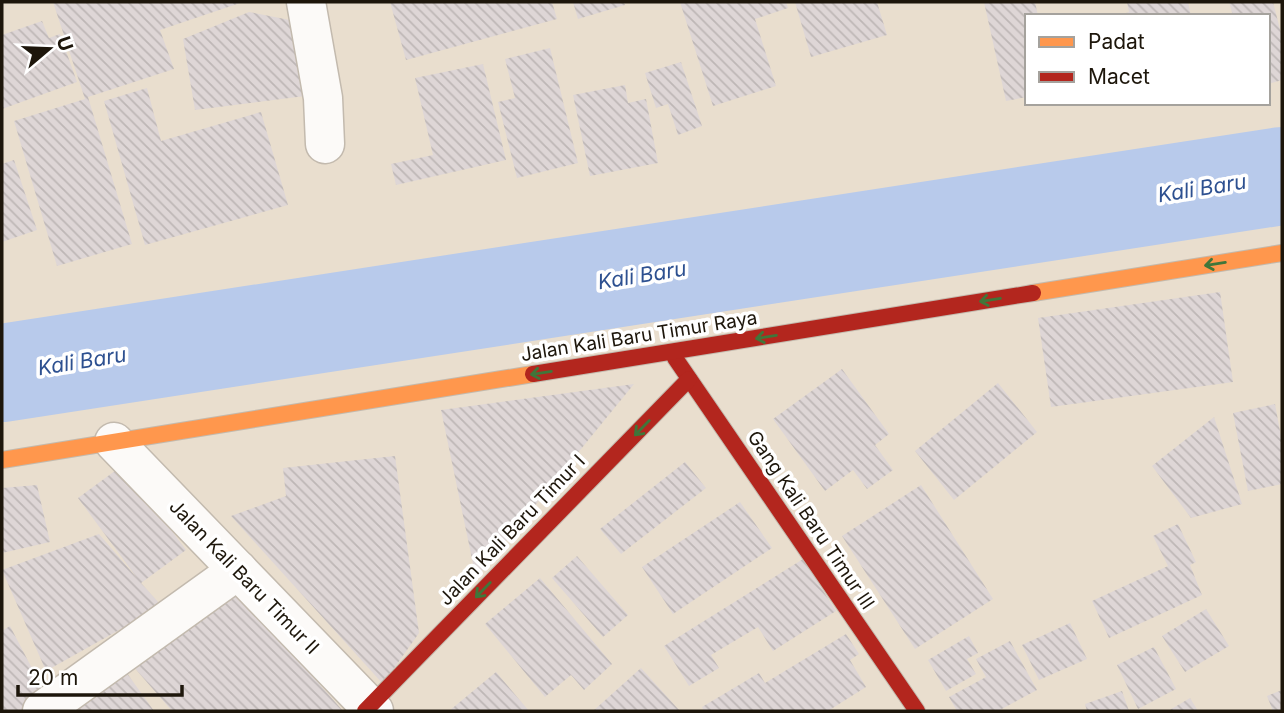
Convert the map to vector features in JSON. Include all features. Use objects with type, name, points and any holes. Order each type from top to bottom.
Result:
[{"type":"street","points":[[306,2],[323,98],[325,144]]},
{"type":"street","name":"Jalan Kali Baru Timur Raya","points":[[2,460],[1282,253]]},
{"type":"street","name":"Gang Kali Baru Timur III","points":[[671,352],[917,711]]},
{"type":"street","name":"Jalan Kali Baru Timur I","points":[[369,710],[690,379]]},
{"type":"street","name":"Jalan Kali Baru Timur II","points":[[114,442],[369,710]]},
{"type":"street","points":[[42,711],[238,570]]},
{"type":"building","points":[[53,2],[243,2],[160,30],[174,69],[88,97],[132,244],[57,266],[14,121],[85,99]]},
{"type":"building","points":[[390,2],[552,2],[557,19],[406,60]]},
{"type":"building","points":[[573,2],[624,2],[625,5],[578,19]]},
{"type":"building","points":[[680,2],[786,2],[788,8],[755,19],[776,86],[713,106]]},
{"type":"building","points":[[795,2],[877,2],[887,35],[811,57]]},
{"type":"building","points":[[984,2],[1035,2],[1038,14],[1025,14],[1025,97],[1006,101]]},
{"type":"building","points":[[1127,2],[1188,2],[1191,14],[1123,14],[1129,12]]},
{"type":"building","points":[[1229,2],[1273,2],[1282,37],[1282,80],[1270,83],[1270,14],[1232,14]]},
{"type":"building","points":[[249,12],[300,22],[305,96],[195,110],[183,39]]},
{"type":"building","points":[[42,21],[49,38],[60,34],[77,82],[2,109],[2,35]]},
{"type":"building","points":[[550,48],[578,163],[517,178],[498,102],[515,98],[505,59]]},
{"type":"building","points":[[681,62],[702,126],[678,135],[668,104],[656,108],[645,73]]},
{"type":"building","points":[[483,64],[506,160],[396,185],[391,164],[433,155],[415,78]]},
{"type":"building","points":[[625,85],[628,103],[646,99],[658,163],[590,176],[573,95]]},
{"type":"building","points":[[147,88],[161,141],[261,112],[288,205],[145,245],[104,101]]},
{"type":"building","points":[[14,160],[37,230],[2,242],[2,164]]},
{"type":"building","points":[[1220,292],[1233,382],[1051,407],[1038,318]]},
{"type":"building","points":[[842,369],[889,434],[875,445],[893,470],[867,489],[853,470],[825,491],[773,419]]},
{"type":"building","points":[[998,383],[1037,432],[954,500],[915,451]]},
{"type":"building","points":[[634,384],[476,578],[441,410]]},
{"type":"building","points":[[1275,404],[1282,442],[1282,484],[1248,491],[1233,413]]},
{"type":"building","points":[[1214,417],[1242,504],[1191,518],[1152,466]]},
{"type":"building","points":[[395,456],[419,633],[383,684],[231,516],[286,496],[283,468]]},
{"type":"building","points":[[685,462],[706,488],[621,554],[600,529]]},
{"type":"building","points":[[123,465],[186,550],[141,583],[169,614],[131,636],[128,625],[46,671],[2,570],[99,534],[137,578],[78,498]]},
{"type":"building","points":[[37,485],[50,542],[2,553],[2,488]]},
{"type":"building","points":[[921,485],[993,599],[915,649],[842,536]]},
{"type":"building","points":[[740,502],[772,548],[673,614],[642,567]]},
{"type":"building","points":[[1178,524],[1196,562],[1190,565],[1202,595],[1109,638],[1092,601],[1168,566],[1153,536]]},
{"type":"building","points":[[577,556],[628,615],[603,637],[552,578]]},
{"type":"building","points":[[803,559],[836,611],[773,651],[758,627],[711,655],[719,668],[689,686],[664,646]]},
{"type":"building","points":[[540,578],[612,664],[584,690],[571,675],[545,697],[485,624]]},
{"type":"building","points":[[228,580],[343,711],[172,711],[132,665]]},
{"type":"building","points":[[1206,609],[1229,646],[1185,672],[1162,636]]},
{"type":"building","points":[[1070,623],[1087,659],[1039,680],[1022,645]]},
{"type":"building","points":[[10,626],[50,703],[34,711],[2,711],[2,631]]},
{"type":"building","points":[[846,634],[859,654],[850,660],[866,687],[828,711],[704,711],[702,707],[759,673],[765,683]]},
{"type":"building","points":[[969,636],[978,653],[967,659],[976,674],[946,691],[928,660]]},
{"type":"building","points":[[1010,641],[1037,690],[998,711],[957,711],[949,697],[986,677],[976,659]]},
{"type":"building","points":[[1154,647],[1176,689],[1138,709],[1117,665]]},
{"type":"building","points":[[641,668],[680,711],[593,711]]},
{"type":"building","points":[[124,669],[154,711],[63,711]]},
{"type":"building","points":[[496,672],[529,711],[449,711]]},
{"type":"building","points":[[1282,690],[1282,711],[1273,711],[1267,696]]},
{"type":"building","points":[[1122,691],[1129,711],[1087,711],[1085,704]]},
{"type":"building","points":[[1190,698],[1198,711],[1168,711]]},
{"type":"waterway","name":"Kali Baru","points":[[2,373],[1282,176]]},
{"type":"traffic: slow","points":[[1033,293],[1282,253]]},
{"type":"traffic: slow","points":[[2,460],[533,374]]},
{"type":"traffic: jam","points":[[533,374],[1033,293]]},
{"type":"traffic: jam","points":[[675,358],[917,711]]},
{"type":"traffic: jam","points":[[365,711],[689,379]]}]
